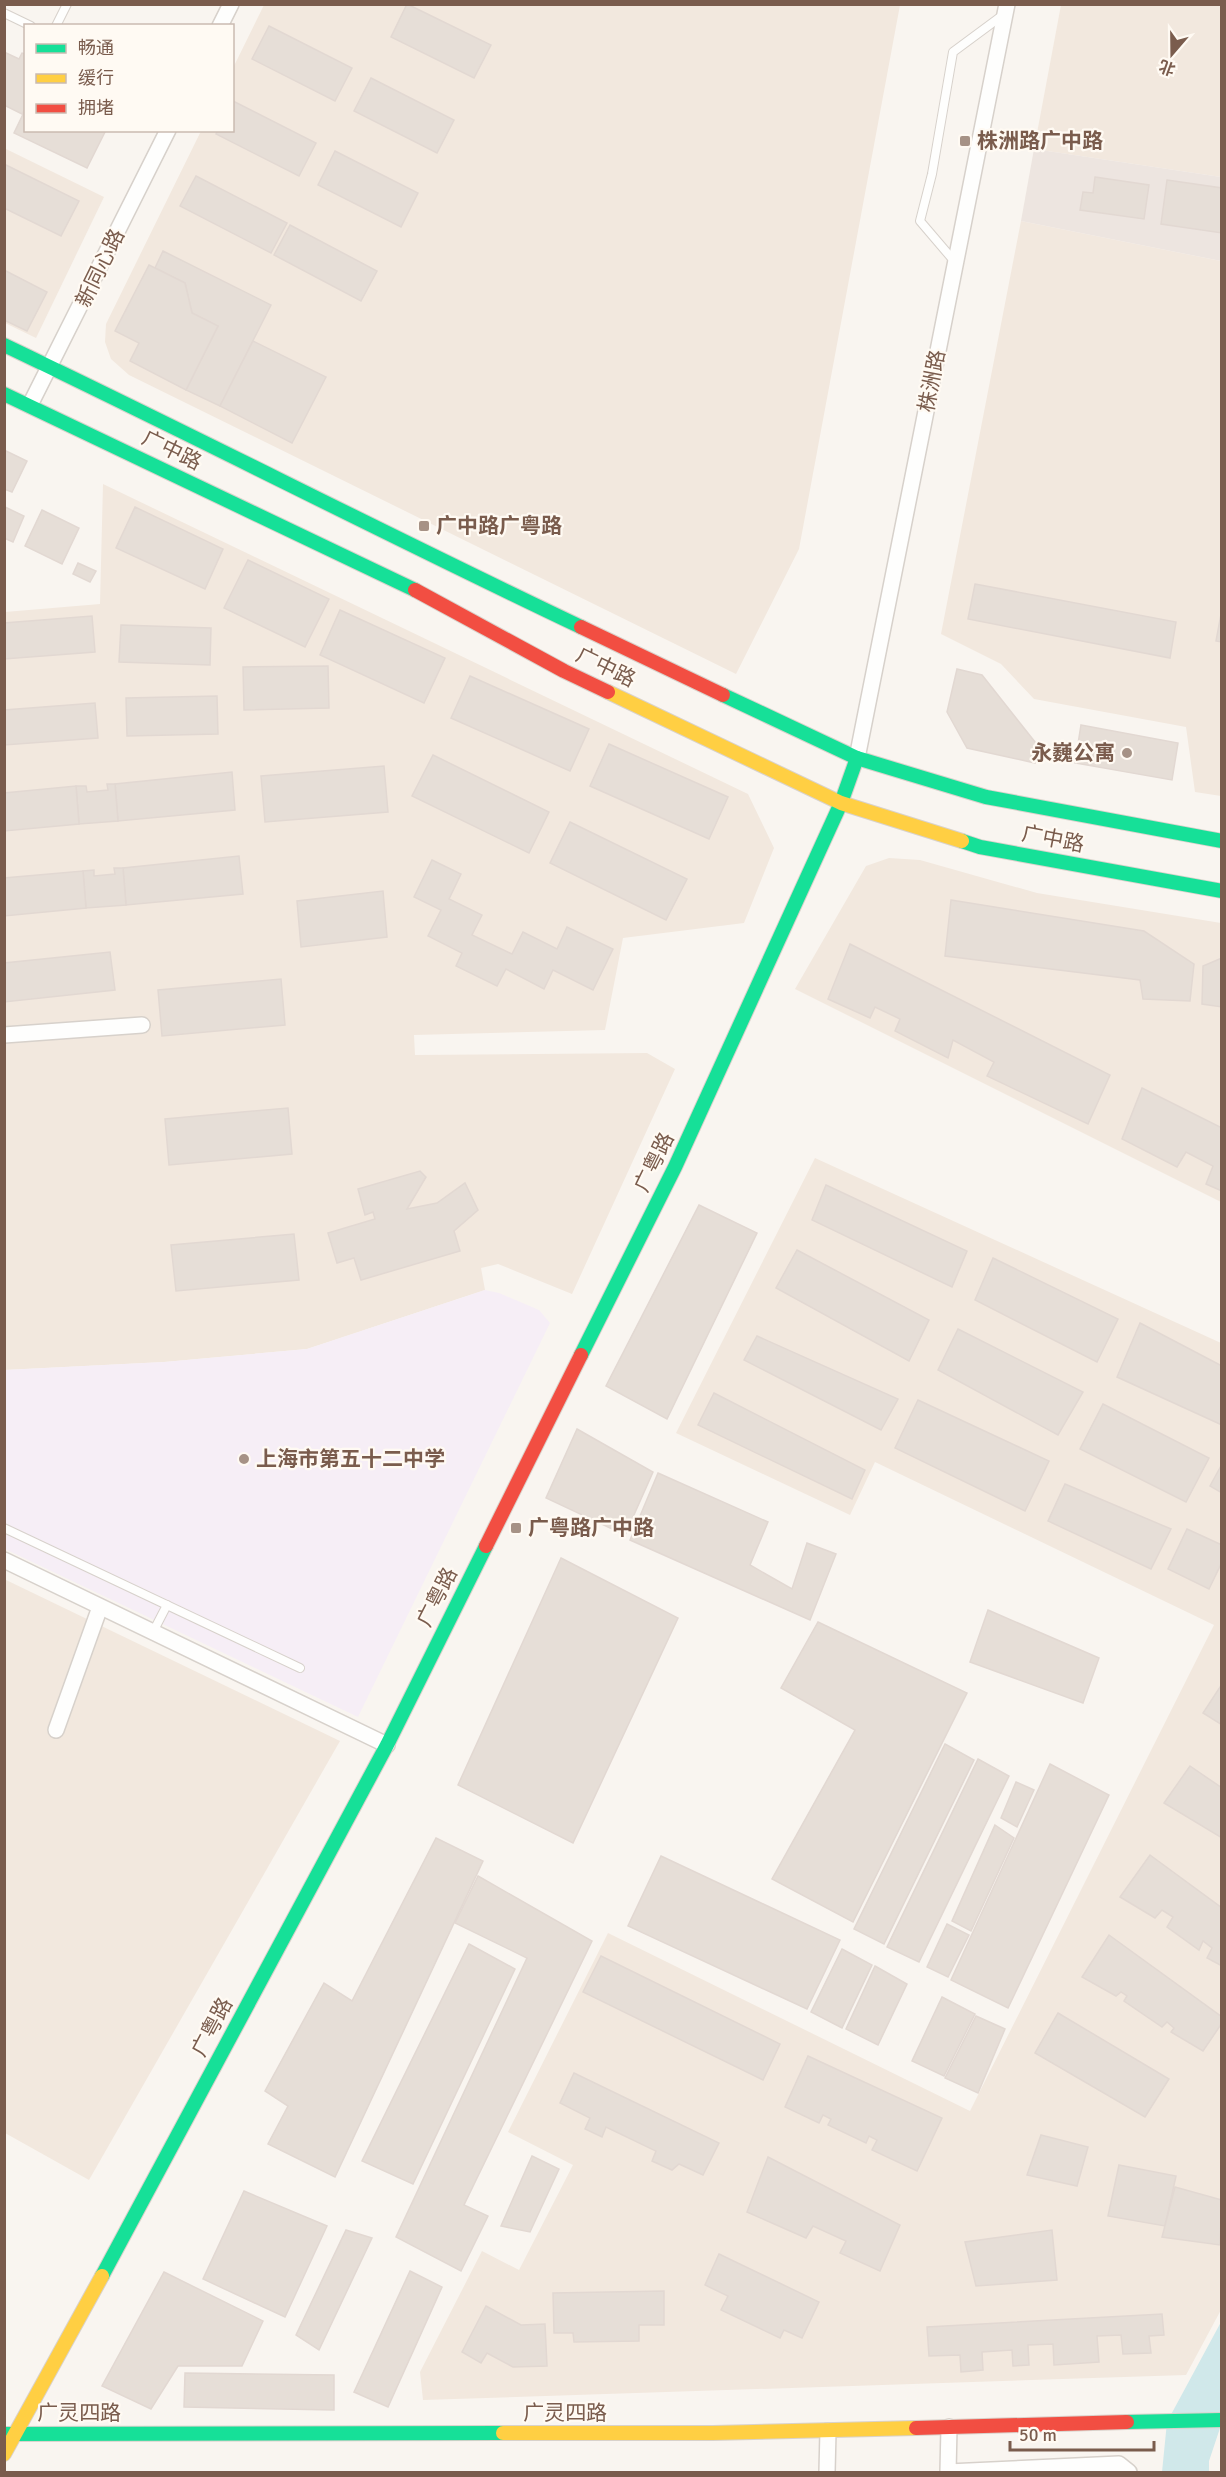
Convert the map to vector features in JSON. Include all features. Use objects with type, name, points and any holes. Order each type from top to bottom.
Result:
[{"type":"main road","name":"广中路","points":[[4,345],[199,438],[410,546],[856,758],[986,797],[1221,841]]},
{"type":"main road","name":"广中路","points":[[4,394],[409,587],[564,671],[841,803],[980,847],[1221,891]]},
{"type":"main road","name":"广粤路","points":[[4,2446],[9,2434],[49,2376],[387,1745],[675,1167],[841,803],[856,758]]},
{"type":"main road","name":"广灵四路","points":[[9,2434],[607,2434],[828,2431],[1221,2420]]},
{"type":"main road","name":"广粤路","points":[[4,2454],[9,2434]]},
{"type":"street","points":[[221,24],[231,4]]},
{"type":"street","name":"株洲路","points":[[856,758],[1006,9]]},
{"type":"street","name":"新同心路","points":[[30,405],[167,132]]},
{"type":"street","points":[[4,1035],[142,1024]]},
{"type":"street","points":[[4,1560],[387,1745]]},
{"type":"street","points":[[56,1730],[100,1607]]},
{"type":"street","points":[[949,2427],[948,2472],[1119,2464],[1129,2472]]},
{"type":"street","points":[[827,2472],[828,2431]]},
{"type":"lane","points":[[57,24],[67,4]]},
{"type":"lane","points":[[956,263],[920,221],[932,174],[953,52],[1006,9]]},
{"type":"lane","points":[[4,13],[27,24]]},
{"type":"lane","points":[[4,1528],[300,1668]]},
{"type":"lane","points":[[153,1632],[167,1605]]},
{"type":"shaded area","points":[[264,5],[900,5],[799,549],[736,674],[129,375],[111,359],[105,342],[106,324],[201,132],[234,132],[234,66]]},
{"type":"shaded area","points":[[1061,5],[1221,5],[1221,177],[1034,149]]},
{"type":"shaded area","points":[[4,148],[104,197],[36,338],[5,323]]},
{"type":"shaded area","points":[[1034,149],[1221,177],[1221,261],[1021,221]]},
{"type":"shaded area","points":[[1021,221],[1221,261],[1221,796],[1195,792],[1186,727],[1034,699],[1001,664],[941,634]]},
{"type":"shaded area","points":[[103,484],[748,794],[774,848],[744,923],[623,938],[605,1030],[414,1035],[415,1055],[647,1053],[675,1069],[572,1294],[498,1264],[481,1268],[485,1290],[307,1349],[164,1362],[5,1370],[5,612],[100,604]]},
{"type":"shaded area","points":[[889,858],[920,860],[1037,893],[1221,923],[1221,1202],[795,989],[866,866]]},
{"type":"shaded area","points":[[815,1158],[1221,1343],[1222,2308],[1186,2375],[423,2400],[420,2372],[482,2251],[519,2270],[573,2165],[508,2132],[608,1933],[970,2111],[1214,1625],[875,1462],[850,1515],[676,1433]]},
{"type":"shaded area","name":"上海市第五十二中学","points":[[485,1290],[499,1293],[539,1310],[550,1323],[358,1717],[5,1549],[4,1370],[164,1362],[307,1349]]},
{"type":"shaded area","points":[[4,1579],[340,1741],[89,2180],[5,2133]]},
{"type":"water","points":[[1221,2322],[1221,2425],[1209,2461],[1209,2472],[1162,2472],[1167,2422]]},
{"type":"building","points":[[407,4],[491,45],[474,78],[391,37]]},
{"type":"building","points":[[269,26],[352,68],[335,101],[252,59]]},
{"type":"building","points":[[4,52],[19,59],[22,53],[24,54],[24,110],[22,114],[4,105]]},
{"type":"building","points":[[371,78],[454,120],[437,153],[354,111]]},
{"type":"building","points":[[234,102],[316,143],[299,176],[216,134],[217,132],[234,132]]},
{"type":"building","points":[[24,112],[24,132],[105,132],[87,168],[14,133]]},
{"type":"building","points":[[335,151],[418,193],[401,227],[318,185]]},
{"type":"building","points":[[4,164],[79,201],[61,236],[4,208]]},
{"type":"building","points":[[196,176],[287,223],[271,253],[180,206]]},
{"type":"building","points":[[1095,177],[1149,185],[1144,219],[1080,210],[1083,192],[1093,193]]},
{"type":"building","points":[[1167,180],[1222,188],[1222,233],[1161,224]]},
{"type":"building","points":[[290,225],[377,271],[361,301],[274,255]]},
{"type":"building","points":[[163,251],[271,305],[220,406],[186,390],[218,326],[192,313],[185,283],[155,268]]},
{"type":"building","points":[[149,265],[185,283],[192,313],[218,326],[186,390],[130,361],[139,343],[115,331]]},
{"type":"building","points":[[4,270],[47,292],[27,331],[4,320]]},
{"type":"building","points":[[253,341],[326,377],[292,443],[220,406]]},
{"type":"building","points":[[4,450],[27,461],[12,492],[4,489]]},
{"type":"building","points":[[5,507],[24,516],[13,542],[4,538]]},
{"type":"building","points":[[135,507],[223,549],[205,589],[116,548]]},
{"type":"building","points":[[42,510],[79,528],[62,564],[25,546]]},
{"type":"building","points":[[248,560],[329,599],[305,647],[224,608]]},
{"type":"building","points":[[78,563],[96,571],[90,582],[73,574]]},
{"type":"building","points":[[975,584],[1176,622],[1170,658],[968,619]]},
{"type":"building","points":[[1222,609],[1222,642],[1216,641]]},
{"type":"building","points":[[340,610],[445,658],[424,703],[320,655]]},
{"type":"building","points":[[92,616],[95,652],[4,659],[4,623]]},
{"type":"building","points":[[121,625],[211,628],[210,665],[119,662]]},
{"type":"building","points":[[328,666],[329,708],[244,710],[243,667]]},
{"type":"building","points":[[957,669],[982,675],[1039,747],[1035,763],[967,748],[947,712]]},
{"type":"building","points":[[470,676],[589,729],[570,771],[451,718]]},
{"type":"building","points":[[217,696],[218,734],[127,736],[126,698]]},
{"type":"building","points":[[95,703],[98,738],[4,745],[4,710]]},
{"type":"building","name":"永巍公寓","points":[[1081,725],[1178,743],[1172,780],[1075,763]]},
{"type":"building","points":[[609,744],[728,797],[709,839],[590,786]]},
{"type":"building","points":[[433,755],[549,812],[529,853],[412,796]]},
{"type":"building","points":[[384,766],[388,812],[265,822],[261,776]]},
{"type":"building","points":[[232,772],[235,810],[118,821],[115,784]]},
{"type":"building","points":[[107,784],[115,784],[118,821],[79,824],[76,786],[86,786],[87,792],[108,790]]},
{"type":"building","points":[[76,786],[79,824],[4,831],[4,793]]},
{"type":"building","points":[[570,822],[687,879],[666,920],[550,863]]},
{"type":"building","points":[[239,856],[243,894],[126,905],[123,868]]},
{"type":"building","points":[[432,860],[461,874],[449,899],[482,915],[472,935],[512,954],[523,932],[557,949],[567,927],[613,949],[593,990],[553,970],[544,989],[506,969],[497,986],[456,966],[462,953],[428,936],[441,910],[414,897]]},
{"type":"building","points":[[114,868],[123,868],[126,905],[86,908],[83,871],[94,870],[94,876],[115,874]]},
{"type":"building","points":[[83,871],[86,908],[4,916],[4,878]]},
{"type":"building","points":[[383,891],[387,937],[301,947],[297,901]]},
{"type":"building","points":[[951,900],[1144,931],[1194,964],[1190,1001],[1143,999],[1140,980],[945,956]]},
{"type":"building","points":[[850,944],[1110,1075],[1088,1124],[987,1076],[994,1062],[953,1040],[948,1058],[895,1031],[900,1019],[875,1007],[870,1018],[828,999]]},
{"type":"building","points":[[110,952],[115,990],[4,1002],[4,963]]},
{"type":"building","points":[[1222,958],[1222,1007],[1202,1004],[1203,966]]},
{"type":"building","points":[[281,979],[285,1025],[162,1036],[158,990]]},
{"type":"building","points":[[1142,1088],[1222,1128],[1222,1191],[1206,1184],[1213,1166],[1186,1152],[1177,1167],[1122,1139]]},
{"type":"building","points":[[288,1108],[292,1154],[169,1165],[165,1119]]},
{"type":"building","points":[[420,1171],[426,1177],[407,1209],[437,1203],[465,1183],[478,1210],[454,1231],[460,1251],[361,1280],[354,1258],[337,1263],[328,1233],[375,1219],[373,1212],[365,1215],[358,1189]]},
{"type":"building","points":[[826,1185],[967,1251],[952,1287],[812,1220]]},
{"type":"building","points":[[699,1205],[757,1233],[667,1419],[606,1386]]},
{"type":"building","points":[[294,1234],[299,1280],[176,1291],[171,1245]]},
{"type":"building","points":[[797,1250],[929,1320],[909,1361],[776,1288]]},
{"type":"building","points":[[993,1258],[1118,1319],[1097,1362],[975,1300]]},
{"type":"building","points":[[1140,1323],[1222,1366],[1222,1425],[1117,1377]]},
{"type":"building","points":[[958,1329],[1083,1392],[1058,1435],[938,1370]]},
{"type":"building","points":[[757,1336],[898,1399],[881,1430],[744,1360]]},
{"type":"building","points":[[714,1393],[865,1470],[852,1499],[698,1425]]},
{"type":"building","points":[[918,1400],[1049,1461],[1025,1511],[895,1448]]},
{"type":"building","points":[[1103,1404],[1209,1458],[1186,1502],[1080,1449]]},
{"type":"building","points":[[577,1429],[653,1472],[625,1535],[546,1498]]},
{"type":"building","points":[[1222,1464],[1222,1493],[1210,1486]]},
{"type":"building","points":[[658,1473],[768,1522],[750,1565],[792,1589],[807,1543],[836,1554],[810,1620],[630,1540]]},
{"type":"building","points":[[1065,1484],[1171,1529],[1151,1569],[1048,1521]]},
{"type":"building","points":[[1187,1529],[1222,1545],[1222,1562],[1209,1589],[1168,1569]]},
{"type":"building","points":[[561,1558],[678,1618],[573,1843],[458,1785]]},
{"type":"building","points":[[988,1610],[1099,1658],[1083,1703],[970,1662]]},
{"type":"building","points":[[818,1622],[967,1693],[853,1922],[772,1879],[855,1730],[781,1688]]},
{"type":"building","points":[[1222,1684],[1222,1725],[1203,1713]]},
{"type":"building","points":[[945,1744],[974,1760],[884,1944],[854,1929]]},
{"type":"building","points":[[978,1759],[1009,1776],[919,1962],[887,1947]]},
{"type":"building","points":[[1050,1764],[1109,1795],[1008,2008],[951,1980]]},
{"type":"building","points":[[1190,1766],[1222,1788],[1222,1838],[1164,1803]]},
{"type":"building","points":[[1016,1782],[1034,1790],[1017,1827],[1001,1818]]},
{"type":"building","points":[[995,1825],[1014,1838],[971,1931],[952,1921]]},
{"type":"building","points":[[436,1838],[483,1861],[335,2177],[268,2144],[288,2106],[265,2091],[324,1983],[352,2001]]},
{"type":"building","points":[[1150,1855],[1222,1908],[1222,1966],[1207,1958],[1212,1948],[1203,1941],[1199,1950],[1167,1927],[1173,1917],[1162,1910],[1155,1918],[1120,1897]]},
{"type":"building","points":[[661,1856],[840,1940],[807,2009],[628,1926]]},
{"type":"building","points":[[478,1876],[592,1941],[464,2205],[488,2216],[461,2271],[396,2237],[527,1958],[455,1923]]},
{"type":"building","points":[[947,1924],[969,1935],[948,1977],[927,1967]]},
{"type":"building","points":[[1109,1935],[1222,2017],[1222,2023],[1203,2051],[1171,2032],[1174,2028],[1167,2022],[1162,2027],[1124,2001],[1127,1996],[1121,1992],[1116,1996],[1082,1977]]},
{"type":"building","points":[[469,1944],[515,1969],[413,2184],[362,2161]]},
{"type":"building","points":[[842,1949],[872,1965],[842,2028],[811,2012]]},
{"type":"building","points":[[601,1956],[780,2044],[763,2080],[583,1992]]},
{"type":"building","points":[[875,1966],[907,1984],[878,2045],[846,2029]]},
{"type":"building","points":[[942,1997],[975,2014],[944,2076],[912,2061]]},
{"type":"building","points":[[1058,2013],[1169,2079],[1145,2117],[1035,2053]]},
{"type":"building","points":[[976,2016],[1005,2029],[978,2093],[945,2078]]},
{"type":"building","points":[[808,2056],[942,2118],[917,2171],[872,2150],[877,2140],[869,2136],[866,2143],[828,2125],[831,2119],[823,2115],[819,2123],[785,2107]]},
{"type":"building","points":[[574,2073],[719,2143],[703,2175],[679,2164],[672,2170],[652,2161],[656,2151],[606,2127],[602,2137],[585,2129],[590,2118],[560,2103]]},
{"type":"building","points":[[1041,2135],[1088,2147],[1077,2186],[1027,2175]]},
{"type":"building","points":[[532,2156],[559,2169],[530,2232],[501,2226]]},
{"type":"building","points":[[768,2157],[900,2225],[880,2271],[840,2253],[846,2241],[813,2226],[806,2238],[747,2212]]},
{"type":"building","points":[[1119,2165],[1176,2176],[1165,2226],[1108,2216]]},
{"type":"building","points":[[1175,2187],[1222,2200],[1220,2245],[1162,2237]]},
{"type":"building","points":[[244,2191],[327,2226],[285,2317],[203,2279]]},
{"type":"building","points":[[346,2230],[372,2238],[319,2350],[296,2335]]},
{"type":"building","points":[[1052,2230],[1057,2280],[976,2286],[965,2242]]},
{"type":"building","points":[[719,2254],[819,2302],[802,2338],[784,2330],[780,2338],[721,2310],[728,2296],[705,2285]]},
{"type":"building","points":[[410,2271],[442,2287],[388,2407],[354,2392]]},
{"type":"building","points":[[164,2272],[263,2321],[242,2366],[178,2366],[151,2409],[102,2386]]},
{"type":"building","points":[[664,2291],[664,2325],[639,2325],[639,2341],[574,2342],[573,2333],[554,2333],[553,2293]]},
{"type":"building","points":[[486,2306],[521,2325],[545,2324],[547,2366],[513,2367],[487,2353],[481,2363],[462,2352]]},
{"type":"building","points":[[1162,2314],[1164,2335],[1149,2336],[1151,2353],[1123,2354],[1121,2335],[1097,2336],[1099,2362],[1054,2365],[1053,2344],[1028,2345],[1029,2365],[1013,2366],[1012,2350],[982,2352],[983,2370],[961,2372],[960,2355],[929,2356],[927,2327]]},
{"type":"building","points":[[185,2373],[334,2375],[334,2410],[184,2407]]},
{"type":"traffic: fast","points":[[4,345],[581,627]]},
{"type":"traffic: fast","points":[[4,394],[415,590]]},
{"type":"traffic: fast","points":[[723,695],[857,758],[986,797],[1222,841]]},
{"type":"traffic: fast","points":[[581,1355],[675,1167],[841,803],[857,758]]},
{"type":"traffic: fast","points":[[962,841],[980,847],[1222,891]]},
{"type":"traffic: fast","points":[[102,2276],[387,1745],[486,1546]]},
{"type":"traffic: fast","points":[[1127,2422],[1222,2420]]},
{"type":"traffic: fast","points":[[4,2434],[503,2433]]},
{"type":"traffic: slow","points":[[608,692],[841,803],[962,841]]},
{"type":"traffic: slow","points":[[4,2454],[102,2276]]},
{"type":"traffic: slow","points":[[503,2433],[713,2433],[916,2428]]},
{"type":"traffic: jam","points":[[415,590],[564,671],[608,692]]},
{"type":"traffic: jam","points":[[581,627],[723,695]]},
{"type":"traffic: jam","points":[[486,1546],[581,1355]]},
{"type":"traffic: jam","points":[[916,2428],[1127,2422]]},
{"type":"place","name":"株洲路广中路","points":[[965,141]]},
{"type":"place","name":"广中路广粤路","points":[[424,526]]},
{"type":"place","name":"永巍公寓","points":[[1127,753]]},
{"type":"place","name":"上海市第五十二中学","points":[[244,1459]]},
{"type":"place","name":"广粤路广中路","points":[[516,1528]]}]
